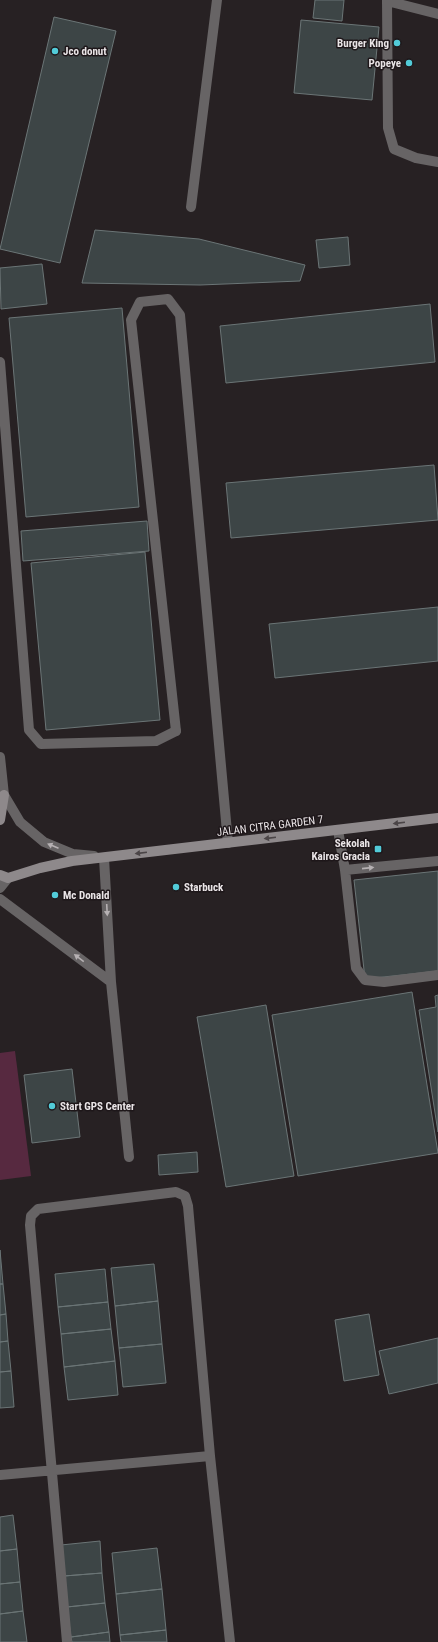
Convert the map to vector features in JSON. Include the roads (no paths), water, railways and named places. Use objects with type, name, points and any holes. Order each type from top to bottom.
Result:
[{"type":"main road","points":[[0,820],[4,795]]},
{"type":"main road","name":"JALAN CITRA GARDEN 7","points":[[4,876],[72,861],[438,818]]},
{"type":"street","points":[[191,207],[217,0]]},
{"type":"street","points":[[438,14],[387,0],[388,128],[394,149],[416,158],[438,162]]},
{"type":"street","points":[[0,362],[29,730],[41,744],[156,741],[176,731],[131,320],[140,302],[168,299],[180,315],[228,843]]},
{"type":"street","points":[[0,757],[4,795]]},
{"type":"street","name":"JALAN CITRA GARDEN 7","points":[[4,795],[20,822],[44,842],[73,854],[104,858]]},
{"type":"street","points":[[338,830],[345,870],[356,968],[365,980],[384,982],[438,976]]},
{"type":"street","points":[[104,858],[111,982],[128,1157]]},
{"type":"street","points":[[345,870],[438,861]]},
{"type":"street","points":[[0,888],[4,876]]},
{"type":"street","points":[[0,899],[111,982]]},
{"type":"street","points":[[67,1642],[30,1225],[31,1216],[38,1209],[176,1192],[185,1196],[188,1206],[210,1456],[230,1642]]},
{"type":"street","points":[[0,1475],[51,1469],[210,1456]]},
{"type":"place","name":"Burger King","points":[[397,43]]},
{"type":"place","name":"Jco donut","points":[[55,51]]},
{"type":"place","name":"Popeye","points":[[409,63]]},
{"type":"place","name":"Sekolah Kairos Gracia","points":[[378,849]]},
{"type":"place","name":"Starbuck","points":[[176,887]]},
{"type":"place","name":"Mc Donald","points":[[55,895]]},
{"type":"place","name":"Start GPS Center","points":[[52,1106]]}]
